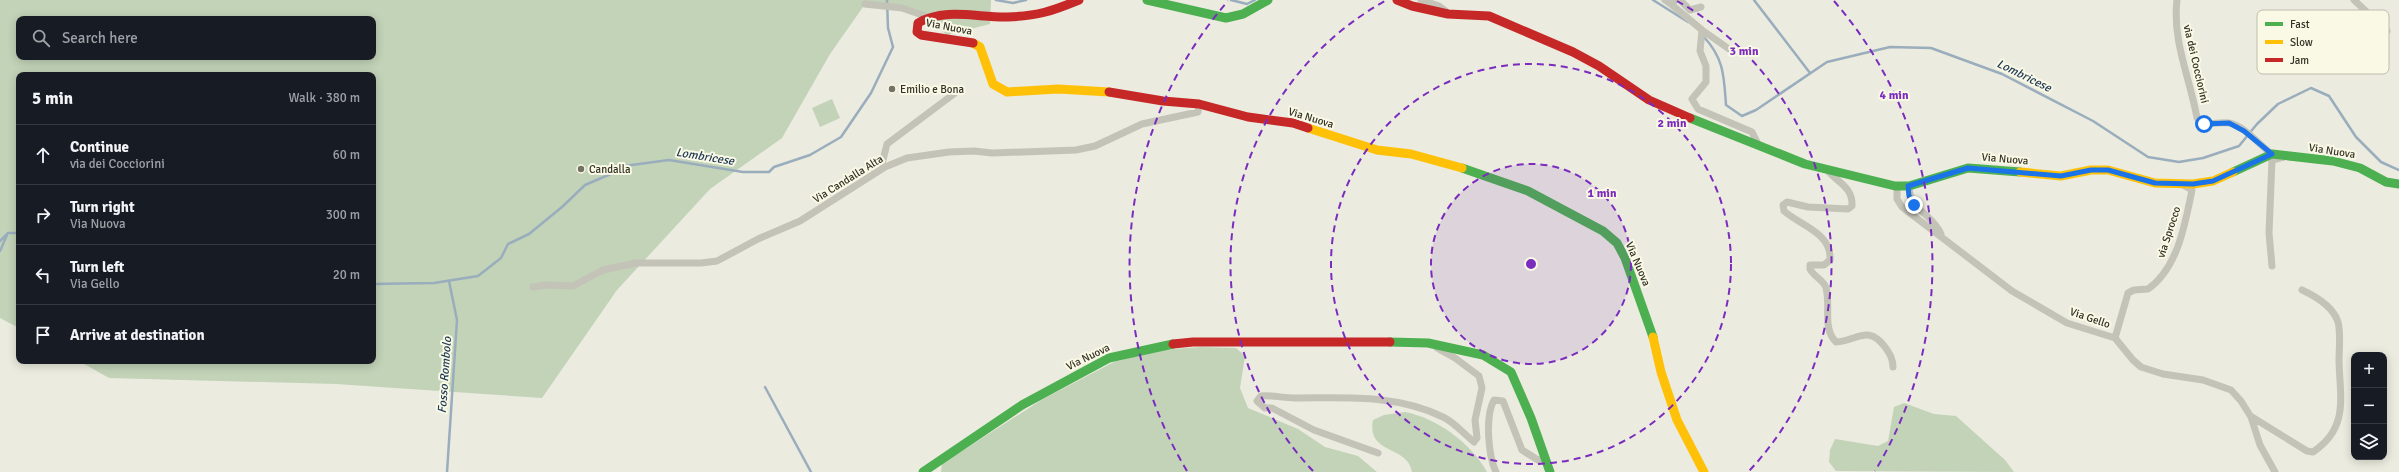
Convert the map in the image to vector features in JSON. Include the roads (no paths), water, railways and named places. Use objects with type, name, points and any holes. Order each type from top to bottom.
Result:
[{"type":"street","name":"Via Nuova","points":[[1079,0],[1044,14],[1007,17],[959,14],[928,17],[918,23],[917,32],[921,35],[971,42],[980,47],[993,84],[1007,92],[1058,89],[1100,90],[1163,102],[1199,104],[1248,117],[1293,123],[1377,150],[1411,154],[1454,165],[1528,191],[1603,231],[1618,243],[1625,258],[1652,331],[1661,372],[1677,420],[1704,472]]},
{"type":"street","points":[[1147,0],[1230,18],[1245,13],[1268,0]]},
{"type":"street","name":"Via Nuova","points":[[1397,0],[1412,6],[1448,14],[1489,16],[1599,66],[1649,100],[1712,128],[1758,144],[1805,164],[1897,186],[1908,186],[1968,168],[2061,176],[2091,170],[2108,170],[2155,183],[2183,184],[2213,181],[2272,154],[2286,157],[2333,161],[2360,168],[2386,182],[2399,184]]},
{"type":"street","points":[[1421,0],[1439,6],[1448,14]]},
{"type":"street","points":[[1665,0],[1674,2],[1702,30],[1730,49]]},
{"type":"street","points":[[1680,0],[1690,10],[1701,7]]},
{"type":"street","name":"via dei Cocciorini","points":[[2177,0],[2175,19],[2177,38],[2197,118],[2207,125],[2229,123],[2244,131],[2272,154]]},
{"type":"street","points":[[2354,0],[2365,10]]},
{"type":"street","points":[[865,4],[902,8],[928,17]]},
{"type":"street","points":[[1702,30],[1700,51],[1706,66],[1706,82],[1692,99],[1698,109],[1752,132],[1758,144]]},
{"type":"street","points":[[885,167],[882,164],[886,144],[955,93]]},
{"type":"street","name":"Via Candalla Alta","points":[[533,287],[546,285],[573,286],[603,270],[636,263],[701,263],[717,261],[758,239],[800,221],[885,167],[907,158],[949,152],[974,151],[992,153],[1076,150],[1094,146],[1142,124],[1198,112],[1199,104]]},
{"type":"street","points":[[2272,266],[2269,232],[2272,160],[2286,157]]},
{"type":"street","points":[[1827,170],[1848,188],[1852,197],[1852,206],[1848,209],[1808,207],[1787,202],[1783,205],[1784,211],[1817,233],[1829,245],[1830,260],[1824,265],[1810,265],[1810,269],[1826,287],[1828,329],[1832,338],[1836,342],[1841,342],[1864,335],[1871,335],[1880,340],[1889,352],[1893,367]]},
{"type":"street","name":"via Sprocco","points":[[2115,338],[2128,293],[2134,290],[2148,289],[2171,264],[2187,214],[2192,190],[2183,184]]},
{"type":"street","name":"Via Gello","points":[[1897,186],[1897,199],[1902,207],[1942,236],[2012,291],[2057,318],[2091,332],[2115,338],[2133,360],[2141,367],[2163,374],[2203,380],[2231,390],[2241,401],[2251,417],[2260,445],[2276,472]]},
{"type":"street","name":"Via Gello","points":[[1908,186],[1909,196],[1920,211],[1934,221],[1942,236]]},
{"type":"street","name":"Via Gello","points":[[2251,417],[2307,451],[2313,452],[2328,438],[2336,425],[2342,408],[2338,322],[2321,300],[2302,290]]},
{"type":"street","name":"Via Nuova","points":[[923,472],[1022,405],[1109,358],[1165,345],[1193,342],[1347,340],[1428,343],[1483,355],[1511,372],[1531,418],[1550,472]]},
{"type":"street","points":[[1378,453],[1314,430],[1272,408],[1265,408],[1257,401],[1261,396],[1272,395],[1292,398],[1352,397],[1398,402],[1444,418],[1474,442],[1477,438],[1476,420],[1482,388],[1479,376],[1455,358],[1428,343]]},
{"type":"street","points":[[1496,472],[1489,448],[1491,406],[1494,400],[1503,401],[1522,450],[1538,460],[1545,459]]},
{"type":"waterway","name":"Lombricese","points":[[376,284],[434,283],[478,276],[501,258],[508,244],[529,234],[562,207],[585,185],[613,173],[624,166],[669,160],[743,172],[769,172],[774,167],[810,155],[841,137],[871,93],[893,47],[888,28],[887,0]]},
{"type":"waterway","name":"Lombricese","points":[[996,0],[1013,3],[1026,0]]},
{"type":"waterway","name":"Lombricese","points":[[1231,0],[1247,4],[1255,0]]},
{"type":"waterway","name":"Lombricese","points":[[1653,0],[1688,22]]},
{"type":"waterway","points":[[1754,0],[1810,73]]},
{"type":"waterway","name":"Lombricese","points":[[1703,36],[1715,52],[1722,68],[1726,105],[1742,116],[1756,110],[1827,62],[1890,47],[1931,48],[2002,74],[2093,121],[2148,157],[2179,162],[2203,158],[2239,146],[2257,124],[2278,104],[2311,88],[2329,96],[2356,137],[2381,162],[2399,170]]},
{"type":"waterway","name":"Lombricese","points":[[0,241],[8,233],[16,233]]},
{"type":"waterway","name":"Lombricese","points":[[0,251],[7,235]]},
{"type":"waterway","name":"Fosso Rombolo","points":[[447,472],[457,320],[449,281]]},
{"type":"waterway","points":[[765,387],[811,472]]},
{"type":"place","name":"Emilio e Bona","points":[[892,89]]},
{"type":"place","name":"Candalla","points":[[581,169]]}]
